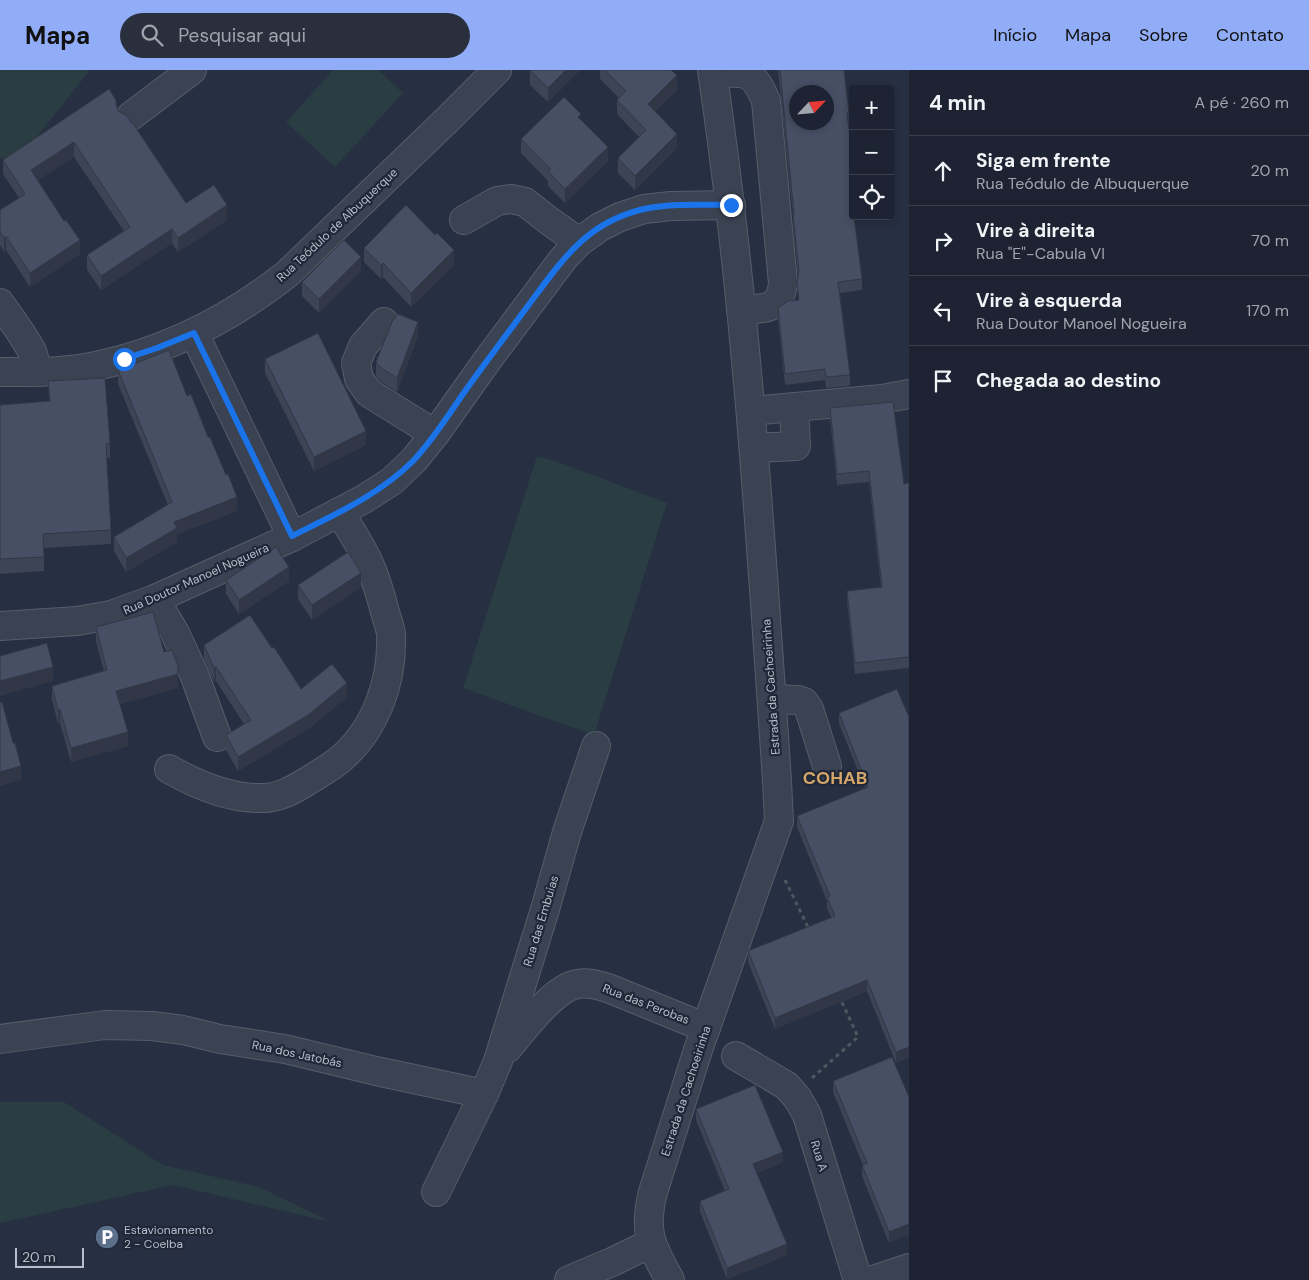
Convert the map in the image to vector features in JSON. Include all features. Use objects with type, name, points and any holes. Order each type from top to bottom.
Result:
[{"type":"street","points":[[131,116],[192,70]]},
{"type":"street","name":"Rua Teódulo de Albuquerque","points":[[0,372],[67,370],[124,359],[194,333],[244,305],[287,274],[497,70]]},
{"type":"street","points":[[712,72],[748,73],[756,79],[766,101],[783,283],[782,292],[779,300],[771,306],[741,310]]},
{"type":"street","name":"Estrada da Cachoeirinha","points":[[670,1280],[658,1260],[648,1226],[652,1192],[698,1050],[779,821],[761,534],[751,411],[731,205],[712,72]]},
{"type":"street","points":[[464,220],[497,201],[511,199],[525,202],[579,242]]},
{"type":"street","name":"Rua Doutor Manoel Nogueira","points":[[0,626],[85,620],[111,616],[155,599],[292,536],[364,499],[392,480],[414,460],[435,434],[489,358],[579,242],[606,224],[644,209],[671,206],[731,205]]},
{"type":"street","points":[[0,303],[21,332],[32,352],[38,372]]},
{"type":"street","points":[[384,322],[363,346],[356,363],[359,379],[369,393],[435,434]]},
{"type":"street","points":[[194,333],[292,536]]},
{"type":"street","points":[[751,411],[882,399],[909,394]]},
{"type":"street","points":[[754,448],[796,446],[794,407]]},
{"type":"street","points":[[169,769],[185,778],[229,794],[262,798],[283,795],[338,762],[357,743],[372,721],[382,699],[386,681],[391,632],[371,568],[358,542],[339,512]]},
{"type":"street","points":[[155,599],[175,633],[194,674],[217,737]]},
{"type":"street","points":[[772,699],[804,702],[809,709],[827,766]]},
{"type":"street","name":"Rua das Embuias","points":[[484,1094],[498,1061],[567,832],[596,746]]},
{"type":"street","name":"Rua das Perobas","points":[[498,1061],[529,1022],[549,1002],[564,990],[576,984],[592,984],[608,988],[706,1028]]},
{"type":"street","name":"Rua dos Jatobás","points":[[0,1038],[105,1025],[152,1026],[183,1030],[220,1039],[285,1048],[376,1071],[484,1094]]},
{"type":"street","name":"Rua A","points":[[736,1056],[788,1086],[798,1099],[807,1116],[856,1274],[866,1280],[909,1268]]},
{"type":"street","points":[[436,1192],[484,1094]]},
{"type":"street","points":[[569,1280],[652,1243]]},
{"type":"path","points":[[770,848],[809,929]]},
{"type":"path","points":[[794,1094],[858,1037],[837,992]]},
{"type":"shaded area","points":[[0,70],[90,70],[17,162],[0,158]]},
{"type":"shaded area","points":[[333,70],[378,70],[403,93],[335,167],[286,122]]},
{"type":"shaded area","points":[[537,456],[667,503],[594,735],[463,688]]},
{"type":"shaded area","points":[[0,1102],[64,1102],[163,1165],[259,1187],[331,1222],[173,1185],[0,1223]]},
{"type":"building","points":[[530,70],[566,70],[548,88]]},
{"type":"building","points":[[605,70],[671,70],[677,75],[648,104],[677,134],[635,176],[618,158],[646,130],[617,100],[626,91]]},
{"type":"building","points":[[780,70],[844,70],[849,113],[847,113],[849,129],[849,220],[855,220],[862,279],[838,282],[850,375],[826,377],[825,369],[785,374],[778,308],[788,301],[799,300],[797,282],[799,271]]},
{"type":"building","points":[[109,89],[116,100],[118,111],[127,116],[132,122],[186,203],[214,185],[227,205],[178,238],[172,229],[101,276],[87,255],[130,227],[74,142],[31,170],[64,221],[66,220],[80,240],[30,273],[6,236],[4,238],[0,231],[0,210],[25,194],[3,160]]},
{"type":"building","points":[[564,97],[581,114],[578,117],[608,147],[565,189],[548,171],[551,169],[521,139]]},
{"type":"building","points":[[406,205],[435,235],[437,233],[454,250],[411,293],[383,263],[381,265],[364,248]]},
{"type":"building","points":[[344,240],[361,257],[319,299],[302,282]]},
{"type":"building","points":[[398,314],[418,322],[397,378],[380,367],[376,362],[392,322]]},
{"type":"building","points":[[318,333],[366,431],[314,457],[265,359]]},
{"type":"building","points":[[169,350],[187,396],[191,394],[208,437],[210,437],[226,475],[228,474],[237,497],[174,522],[177,528],[126,558],[114,537],[172,502],[118,370]]},
{"type":"building","points":[[105,378],[110,443],[106,444],[111,530],[43,534],[44,557],[0,559],[0,405],[50,401],[48,381]]},
{"type":"building","points":[[893,402],[904,484],[909,483],[909,657],[855,663],[847,591],[882,587],[869,471],[837,474],[830,408]]},
{"type":"building","points":[[276,547],[289,567],[239,600],[226,580]]},
{"type":"building","points":[[348,552],[361,573],[312,605],[298,585]]},
{"type":"building","points":[[153,612],[164,652],[172,650],[178,666],[178,674],[116,691],[128,732],[71,748],[52,686],[107,670],[96,627]]},
{"type":"building","points":[[250,615],[272,648],[274,647],[301,689],[332,664],[347,683],[308,715],[238,757],[226,735],[251,720],[216,667],[214,668],[204,645]]},
{"type":"building","points":[[47,643],[53,667],[0,681],[0,656]]},
{"type":"building","points":[[897,689],[909,717],[909,1047],[896,1052],[867,980],[775,1018],[748,951],[835,916],[827,897],[830,896],[797,816],[868,787],[839,713]]},
{"type":"building","points":[[0,702],[2,702],[21,766],[0,772]]},
{"type":"building","points":[[892,1057],[909,1097],[909,1224],[889,1232],[862,1165],[867,1163],[833,1081]]},
{"type":"building","points":[[755,1085],[783,1152],[753,1164],[787,1244],[727,1268],[700,1201],[729,1189],[696,1109]]},
{"type":"place","name":"Estavionamento 2 - Coelba","points":[[107,1237]]},
{"type":"district","name":"COHAB","points":[[835,778]]},
{"type":"route","points":[[124,359],[194,333],[292,536],[364,499],[392,480],[414,460],[435,434],[489,358],[579,242],[600,227],[620,217],[644,209],[671,206],[731,205]]}]
